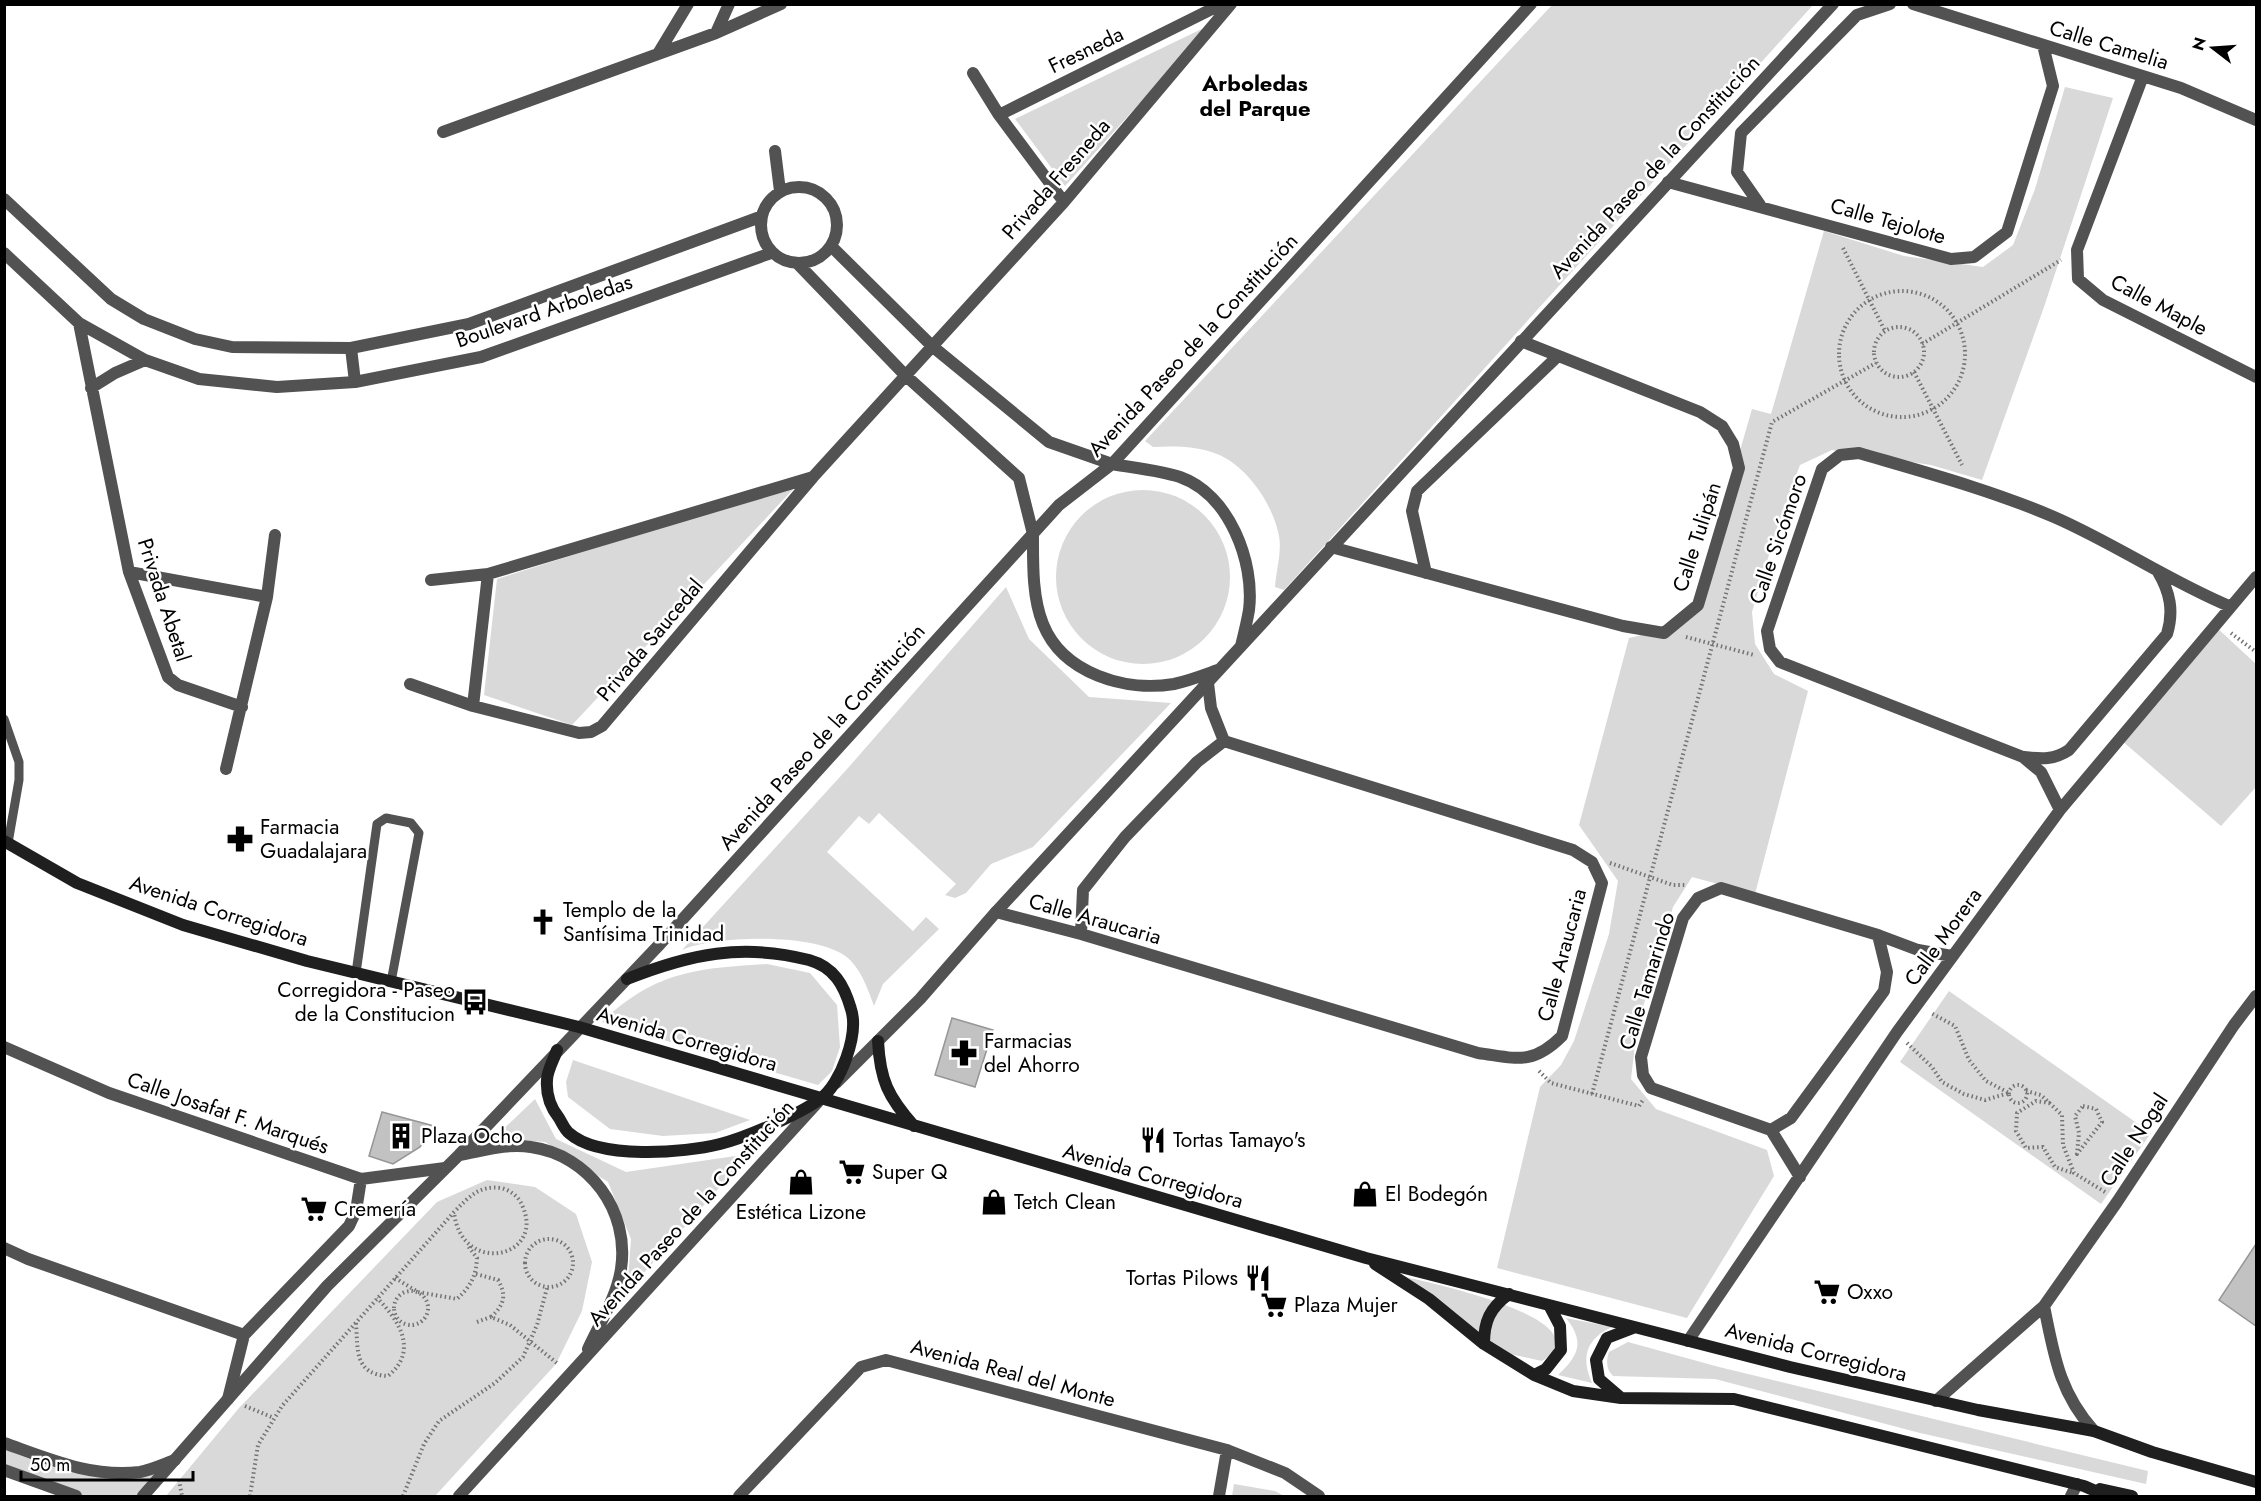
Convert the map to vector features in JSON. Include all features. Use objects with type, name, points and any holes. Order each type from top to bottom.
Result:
[{"type":"main road","name":"Avenida Corregidora","points":[[6,842],[77,883],[183,924],[356,973],[579,1027],[1366,1258],[1688,1341],[1936,1401],[2094,1431],[2152,1452],[2256,1482]]},
{"type":"main road","points":[[557,1050],[547,1080],[551,1108],[569,1133],[585,1142],[602,1147],[661,1151],[721,1144],[756,1131],[821,1099],[838,1076],[850,1048],[852,1013],[844,988],[827,968],[791,956],[741,951],[690,956],[627,979]]},
{"type":"main road","points":[[878,1041],[884,1086],[898,1108],[915,1126]]},
{"type":"main road","name":"Avenida Corregidora","points":[[1366,1258],[1430,1299],[1484,1344],[1534,1375],[1573,1391],[1621,1398],[1734,1399],[2081,1485],[2107,1497]]},
{"type":"main road","points":[[1484,1344],[1484,1325],[1494,1305],[1509,1294]]},
{"type":"main road","points":[[1534,1375],[1546,1369],[1561,1350],[1560,1326],[1549,1305]]},
{"type":"main road","points":[[1621,1398],[1599,1379],[1596,1359],[1607,1338],[1627,1328],[1640,1328]]},
{"type":"main road","points":[[2081,1485],[2096,1497]]},
{"type":"main road","points":[[2081,1485],[2132,1497]]},
{"type":"street","points":[[659,52],[688,4]]},
{"type":"street","points":[[716,33],[729,4]]},
{"type":"street","points":[[443,132],[716,33],[781,4]]},
{"type":"street","name":"Fresneda","points":[[999,115],[1222,4]]},
{"type":"street","name":"Privada Fresneda","points":[[904,375],[1064,202],[1231,4]]},
{"type":"street","name":"Avenida Paseo de la Constitución","points":[[143,1497],[327,1286],[459,1155],[627,979],[1059,505],[1112,464],[1531,4]]},
{"type":"street","name":"Avenida Paseo de la Constitución","points":[[459,1497],[821,1099],[920,999],[996,912],[1833,4]]},
{"type":"street","points":[[1760,205],[1737,172],[1741,134],[1857,15],[1890,4]]},
{"type":"street","name":"Calle Camelia","points":[[1913,4],[2181,88],[2256,120]]},
{"type":"street","name":"Calle Tejolote","points":[[1668,182],[1760,205],[1951,259],[1974,257],[2007,232],[2053,86],[2043,45]]},
{"type":"street","points":[[973,73],[999,115],[1064,202]]},
{"type":"street","name":"Calle Maple","points":[[2142,76],[2076,250],[2078,279],[2103,300],[2256,377]]},
{"type":"street","points":[[775,151],[780,191]]},
{"type":"street","points":[[800,186],[819,191],[833,206],[838,226],[831,246],[817,259],[798,264],[784,261],[771,253],[761,236],[760,217],[767,202],[780,191],[800,186]]},
{"type":"street","name":"Boulevard Arboledas","points":[[4,199],[111,299],[144,319],[195,339],[232,347],[351,348],[469,324],[760,217]]},
{"type":"street","points":[[831,246],[932,346],[1049,442],[1112,464],[1181,477],[1211,495],[1235,528],[1245,566],[1249,608],[1241,647]]},
{"type":"street","name":"Boulevard Arboledas","points":[[4,253],[79,324],[145,360],[199,379],[277,387],[356,382],[481,357],[771,253]]},
{"type":"street","points":[[798,264],[904,375],[1018,478],[1033,534],[1035,583],[1043,625],[1065,656],[1098,677],[1133,686],[1175,684],[1221,669]]},
{"type":"street","name":"Privada Abetal","points":[[79,324],[129,572],[168,677],[178,685],[242,707]]},
{"type":"street","name":"Calle Tulipán","points":[[1521,341],[1700,412],[1722,426],[1733,444],[1739,468],[1698,605],[1664,633]]},
{"type":"street","points":[[351,348],[356,382]]},
{"type":"street","points":[[1426,573],[1412,512],[1417,491],[1558,356]]},
{"type":"street","points":[[91,388],[115,373],[145,360]]},
{"type":"street","name":"Privada Saucedal","points":[[410,684],[473,706],[579,733],[591,732],[602,726],[813,477],[904,375]]},
{"type":"street","name":"Calle Sicómoro","points":[[1780,663],[1770,649],[1767,631],[1822,469],[1840,455],[1859,453],[1974,487],[2055,518],[2229,606]]},
{"type":"street","points":[[431,580],[488,574],[813,477]]},
{"type":"street","points":[[225,769],[242,707],[267,597],[275,535]]},
{"type":"street","points":[[1331,547],[1623,626],[1664,633]]},
{"type":"street","points":[[1780,663],[2023,756],[2047,759],[2060,756],[2069,750],[2167,634],[2171,620],[2168,588],[2158,571]]},
{"type":"street","points":[[129,572],[267,597]]},
{"type":"street","points":[[473,706],[488,574]]},
{"type":"street","name":"Calle Morera","points":[[1688,1341],[1897,1032],[2060,810],[2217,627],[2229,606],[2256,577]]},
{"type":"street","points":[[1081,934],[1083,890],[1125,837],[1197,762],[1224,741],[1211,708],[1208,683]]},
{"type":"street","name":"Calle Araucaria","points":[[996,912],[1081,934],[1478,1053],[1528,1060],[1546,1052],[1562,1036],[1602,883],[1592,862],[1573,850],[1224,741]]},
{"type":"street","points":[[2023,756],[2041,772],[2060,810]]},
{"type":"street","points":[[1721,888],[1878,935],[1918,950],[1952,956]]},
{"type":"street","name":"Calle Tamarindo","points":[[1652,1088],[1643,1075],[1641,1057],[1683,918],[1698,898],[1721,888]]},
{"type":"street","name":"Calle Morera","points":[[1771,1130],[1791,1118],[1884,991],[1887,972],[1878,935]]},
{"type":"street","name":"Calle Nogal","points":[[1936,1401],[2044,1306],[2256,996]]},
{"type":"street","name":"Calle Josafat F. Marqués","points":[[4,1047],[109,1093],[361,1179],[445,1168]]},
{"type":"street","points":[[1652,1088],[1771,1130],[1800,1177]]},
{"type":"street","points":[[459,1155],[513,1146],[547,1150],[570,1160],[591,1176],[610,1203],[621,1235],[621,1270],[617,1286],[582,1360]]},
{"type":"street","points":[[228,1399],[244,1335],[349,1226],[356,1211],[361,1179]]},
{"type":"street","points":[[4,1248],[28,1259],[244,1335]]},
{"type":"street","points":[[2044,1306],[2056,1363],[2076,1410],[2094,1431]]},
{"type":"street","name":"Avenida Real del Monte","points":[[739,1497],[861,1367],[875,1361],[886,1360],[1227,1450],[1285,1473],[1319,1497]]},
{"type":"street","points":[[4,1443],[76,1468],[106,1473],[142,1472],[175,1460]]},
{"type":"street","points":[[1219,1497],[1227,1450]]},
{"type":"street","points":[[4,1470],[76,1497]]},
{"type":"street","points":[[2071,1497],[2081,1485]]},
{"type":"lane","points":[[4,719],[19,762],[19,780],[6,842]]},
{"type":"lane","points":[[356,973],[377,824],[386,818],[411,823],[419,833],[392,982]]},
{"type":"path","points":[[1832,226],[1868,300],[1886,330]]},
{"type":"path","points":[[1922,344],[2076,250]]},
{"type":"path","points":[[1911,291],[1932,298],[1947,309],[1958,324],[1965,349],[1963,371],[1955,389],[1932,411],[1921,416],[1899,418],[1871,411],[1854,397],[1844,382],[1838,356],[1841,334],[1851,315],[1868,300],[1889,292],[1911,291]]},
{"type":"path","points":[[1894,327],[1910,330],[1922,344],[1922,362],[1914,372],[1897,377],[1881,370],[1876,363],[1874,346],[1886,330],[1894,327]]},
{"type":"path","points":[[1592,1094],[1772,422],[1876,363]]},
{"type":"path","points":[[1914,372],[1932,411],[1974,487]]},
{"type":"path","points":[[2217,627],[2239,636],[2256,652]]},
{"type":"path","points":[[1664,633],[1713,643],[1780,663]]},
{"type":"path","points":[[1606,861],[1672,885],[1721,888]]},
{"type":"path","points":[[1917,1005],[1955,1026],[1969,1060],[1986,1081],[2009,1093]]},
{"type":"path","points":[[1897,1032],[1932,1067],[1942,1082],[1964,1094],[1985,1100],[2009,1093],[2013,1087],[2019,1085],[2026,1091],[2041,1095],[2062,1115],[2063,1145],[2074,1173]]},
{"type":"path","points":[[1528,1060],[1551,1083],[1639,1106],[1652,1088]]},
{"type":"path","points":[[2009,1093],[2010,1099],[2021,1103],[2026,1099],[2026,1091]]},
{"type":"path","points":[[2050,1104],[2036,1101],[2017,1113],[2016,1131],[2026,1148],[2043,1147],[2055,1167],[2074,1173],[2117,1202]]},
{"type":"path","points":[[2083,1106],[2096,1109],[2102,1122],[2077,1154],[2079,1133],[2075,1116],[2083,1106]]},
{"type":"path","points":[[250,1497],[258,1445],[274,1418],[308,1376],[472,1192],[489,1186],[507,1190],[520,1200],[528,1216],[525,1234],[515,1248],[500,1254],[482,1252],[465,1243]]},
{"type":"path","points":[[356,1322],[359,1358],[365,1369],[374,1375],[388,1376],[397,1369],[403,1354],[404,1340],[393,1310],[396,1298],[406,1291],[457,1299],[468,1289],[476,1274],[477,1258],[456,1228],[454,1212]]},
{"type":"path","points":[[557,1239],[564,1243],[571,1252],[573,1269],[560,1284],[547,1288],[530,1277],[526,1260],[528,1252],[537,1242],[557,1239]]},
{"type":"path","points":[[476,1274],[498,1280],[504,1292],[502,1306],[491,1317],[477,1322]]},
{"type":"path","points":[[377,1298],[398,1320],[409,1326],[420,1323],[427,1313],[427,1301],[418,1292],[395,1278]]},
{"type":"path","points":[[403,1497],[424,1444],[439,1421],[495,1383],[523,1357],[547,1288]]},
{"type":"path","points":[[491,1317],[510,1325],[531,1339],[570,1374]]},
{"type":"path","points":[[228,1399],[274,1418]]},
{"type":"shaded area","points":[[1552,5],[1813,5],[1284,590],[1275,587],[1279,536],[1271,511],[1257,487],[1238,467],[1217,454],[1193,448],[1153,447],[1145,441]]},
{"type":"shaded area","points":[[1210,25],[1065,186],[1015,119]]},
{"type":"shaded area","points":[[2065,87],[2113,98],[2044,307],[1982,480],[1931,465],[1832,450],[1800,465],[1776,531],[1752,612],[1755,644],[1774,674],[1808,691],[1755,894],[1692,877],[1673,907],[1637,1027],[1631,1079],[1656,1109],[1767,1150],[1774,1176],[1687,1318],[1497,1268],[1540,1087],[1561,1065],[1574,1041],[1609,934],[1618,881],[1579,825],[1629,638],[1655,632],[1694,610],[1752,409],[1771,414],[1824,231],[1904,256],[1983,267],[2013,245],[2035,189]]},
{"type":"shaded area","points":[[798,484],[572,725],[484,695],[497,579]]},
{"type":"shaded area","points":[[1143,490],[1176,497],[1191,505],[1204,516],[1215,529],[1223,544],[1230,577],[1223,610],[1215,625],[1204,638],[1191,649],[1176,657],[1143,664],[1110,657],[1095,649],[1082,638],[1071,625],[1063,610],[1056,577],[1063,544],[1071,529],[1082,516],[1095,505],[1110,497]]},
{"type":"shaded area","points":[[1006,587],[1029,639],[1089,697],[1171,703],[1033,847],[991,864],[966,893],[955,898],[945,895],[956,884],[879,813],[869,824],[859,816],[827,852],[913,931],[926,917],[939,929],[883,984],[874,1006],[862,977],[851,961],[838,952],[818,945],[795,941],[744,939],[719,941],[682,950],[848,768]]},
{"type":"shaded area","points":[[2216,627],[2256,664],[2256,787],[2221,826],[2121,740]]},
{"type":"shaded area","points":[[767,964],[810,973],[837,1005],[840,1047],[832,1071],[818,1085],[602,1022],[640,992],[678,975]]},
{"type":"shaded area","points":[[1949,991],[2151,1133],[2101,1204],[1900,1062]]},
{"type":"shaded area","points":[[573,1060],[750,1120],[715,1133],[663,1136],[610,1129],[568,1097],[566,1082]]},
{"type":"shaded area","points":[[535,1099],[556,1139],[626,1172],[749,1154],[627,1292],[631,1239],[608,1182],[545,1142],[494,1138]]},
{"type":"shaded area","points":[[487,1180],[535,1187],[576,1214],[592,1262],[582,1311],[556,1364],[435,1496],[166,1496],[239,1408],[437,1202]]},
{"type":"shaded area","points":[[1401,1276],[1474,1294],[1533,1317],[1551,1331],[1556,1346],[1542,1361],[1505,1353]]},
{"type":"shaded area","points":[[1566,1318],[1612,1327],[1596,1337],[1588,1350],[1586,1358],[1592,1383],[1558,1375],[1571,1361],[1577,1348],[1576,1334]]},
{"type":"shaded area","points":[[1628,1342],[1719,1367],[2148,1471],[2146,1484],[1920,1433],[1715,1379],[1613,1376],[1607,1365],[1609,1352]]},
{"type":"shaded area","points":[[5,1443],[107,1473],[175,1460],[143,1496],[76,1496],[5,1470]]},
{"type":"shaded area","points":[[1234,1484],[1275,1491],[1284,1496],[1232,1496]]},
{"type":"building","name":"Farmacias del Ahorro","points":[[952,1018],[993,1030],[975,1087],[935,1075]]},
{"type":"building","name":"Plaza Ocho","points":[[382,1112],[434,1126],[420,1147],[393,1164],[369,1156]]},
{"type":"building","points":[[2256,1244],[2256,1326],[2219,1300]]},
{"type":"place","name":"Farmacia Guadalajara","points":[[240,839]]},
{"type":"place","name":"Templo de la Santísima Trinidad","points":[[543,922]]},
{"type":"place","name":"Corregidora - Paseo de la Constitucion","points":[[475,1002]]},
{"type":"place","name":"Farmacias del Ahorro","points":[[964,1053]]},
{"type":"place","name":"Plaza Ocho","points":[[401,1136]]},
{"type":"place","name":"Tortas Tamayo's","points":[[1153,1140]]},
{"type":"place","name":"Super Q","points":[[852,1172]]},
{"type":"place","name":"Estética Lizone","points":[[801,1182]]},
{"type":"place","name":"El Bodegón","points":[[1365,1194]]},
{"type":"place","name":"Tetch Clean","points":[[994,1202]]},
{"type":"place","name":"Cremería","points":[[314,1209]]},
{"type":"place","name":"Tortas Pilows","points":[[1258,1278]]},
{"type":"place","name":"Oxxo","points":[[1827,1292]]},
{"type":"place","name":"Plaza Mujer","points":[[1274,1305]]},
{"type":"district","name":"Arboledas del Parque","points":[[1255,96]]}]
